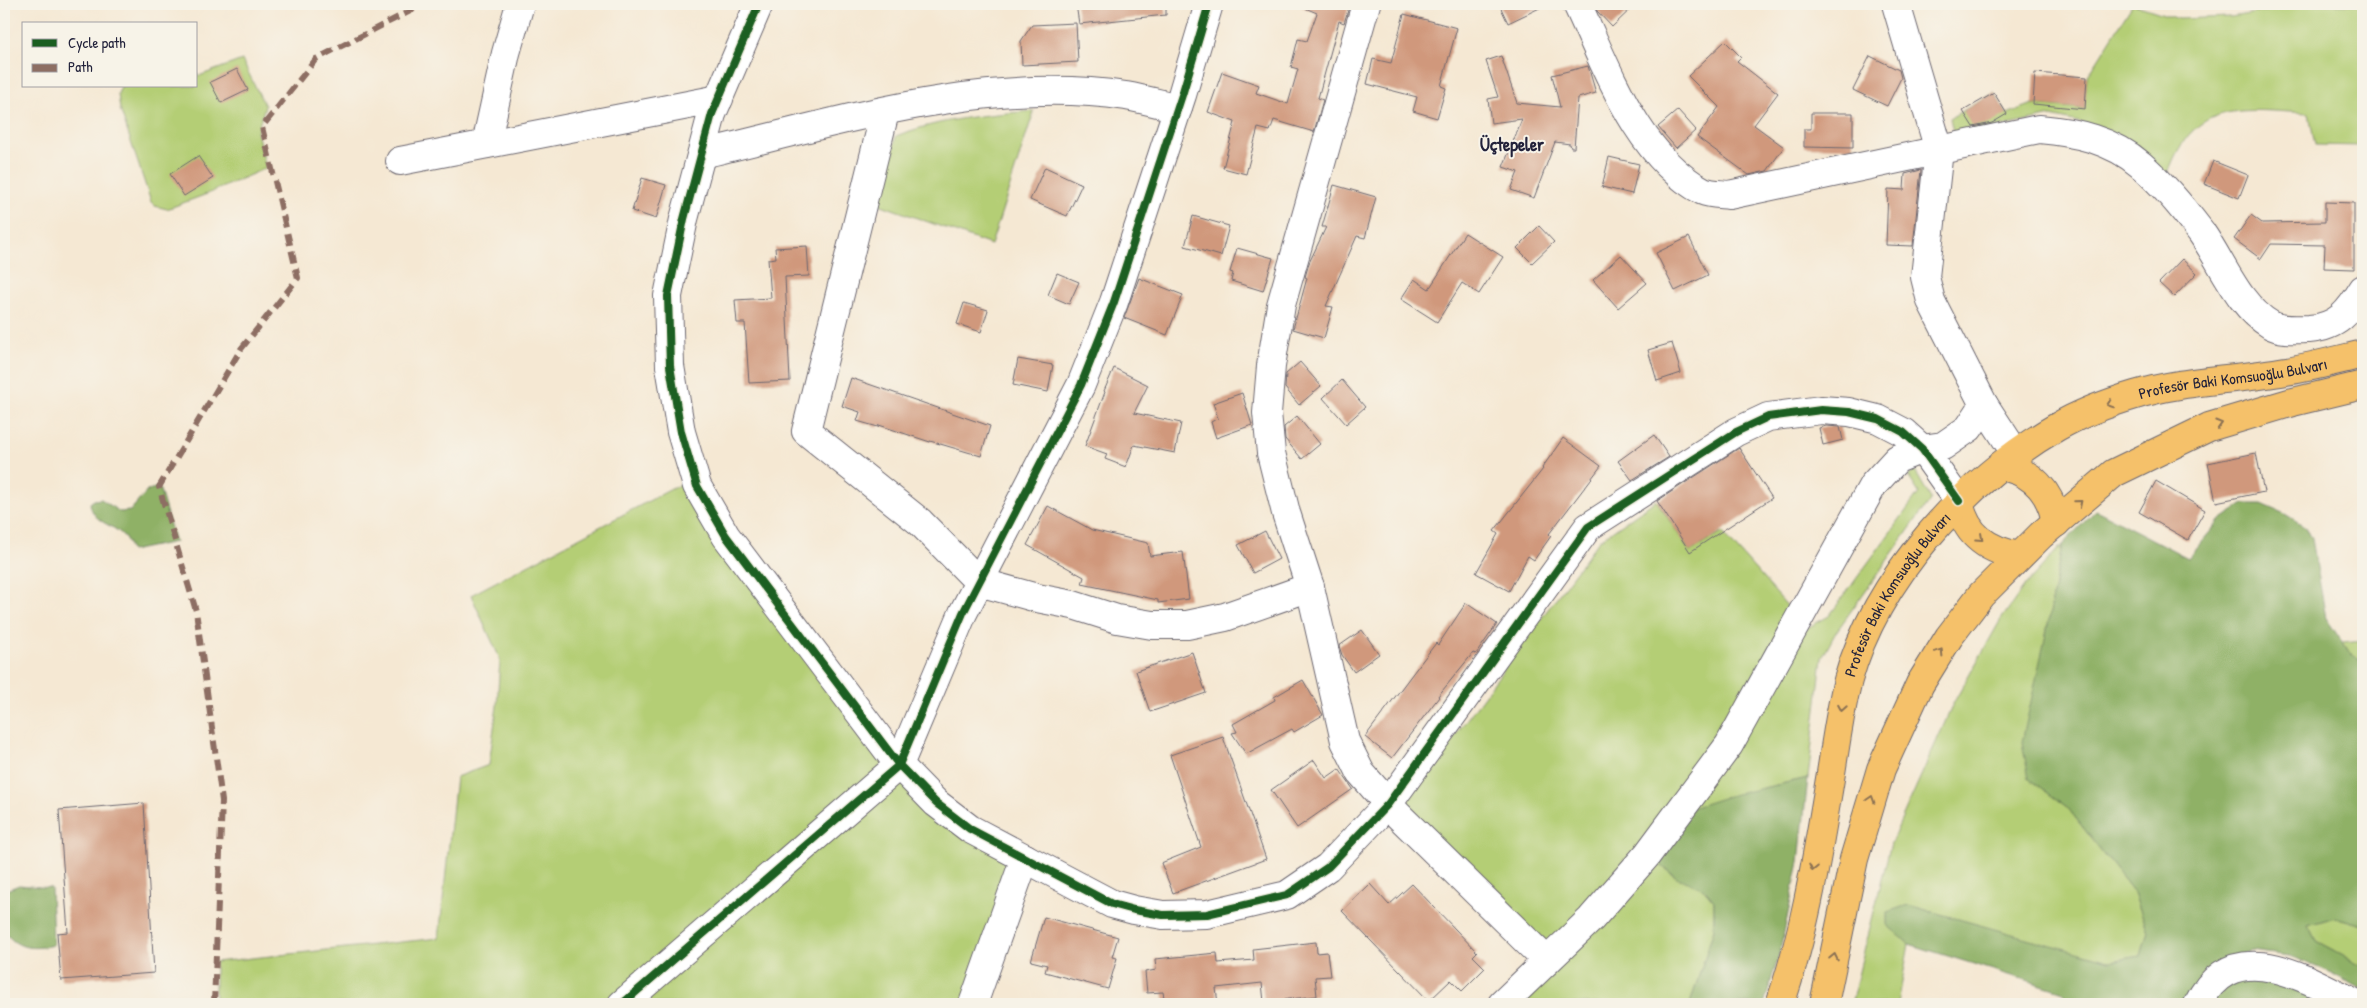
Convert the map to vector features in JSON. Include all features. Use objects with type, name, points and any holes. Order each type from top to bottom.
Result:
[{"type":"main road","name":"Profesör Baki Komsuoğlu Bulvarı","points":[[1780,1004],[1792,970],[1848,679],[1860,646],[1884,600],[1912,558],[1959,501],[2008,460],[2058,426],[2096,408],[2136,394],[2162,388],[2287,371],[2363,354]]},
{"type":"main road","name":"Profesör Baki Komsuoğlu Bulvarı","points":[[1824,1004],[1862,828],[1881,769],[1901,723],[1935,659],[1964,616],[2020,556],[2114,474],[2209,427],[2293,402],[2363,385]]},
{"type":"main road","points":[[2008,460],[2015,468],[2028,476],[2042,489],[2053,505],[2056,523]]},
{"type":"main road","points":[[1959,501],[1962,517],[1974,533],[1999,552],[2020,556]]},
{"type":"street","points":[[486,144],[506,53],[520,4]]},
{"type":"street","points":[[759,4],[719,99],[684,219],[668,296],[670,366],[681,432],[697,486],[726,536],[899,765],[936,803],[970,829],[1112,904],[1163,915],[1207,914],[1287,895],[1328,867],[1388,804],[1588,527],[1736,432],[1768,417],[1822,410],[1849,412],[1878,419],[1903,432],[1922,449],[1959,501]]},
{"type":"street","points":[[622,1004],[899,765],[963,612],[1081,385],[1114,302],[1178,108],[1209,4]]},
{"type":"street","points":[[1366,4],[1281,305],[1271,366],[1267,413],[1271,453],[1286,513],[1310,587],[1345,741],[1361,773],[1388,804],[1547,961]]},
{"type":"street","points":[[1577,4],[1632,120],[1655,150],[1678,174],[1704,192],[1729,195],[2039,129],[2067,132],[2094,138],[2116,148],[2139,164],[2172,197],[2202,234],[2236,289],[2256,313],[2272,326],[2292,330],[2325,328],[2340,319],[2353,306],[2363,289]]},
{"type":"street","points":[[1896,4],[1939,150],[1925,277],[1931,302],[1984,405],[2008,460]]},
{"type":"street","points":[[702,154],[927,103],[1015,92],[1071,92],[1127,96],[1178,108]]},
{"type":"street","points":[[400,161],[719,99]]},
{"type":"street","points":[[886,112],[806,431],[920,522],[979,582],[1117,618],[1152,625],[1187,625],[1225,617],[1310,587]]},
{"type":"street","points":[[2304,329],[2310,366]]},
{"type":"street","points":[[1502,1004],[1591,919],[1647,854],[1729,745],[1873,485],[1897,459],[1922,449],[1943,446],[1969,428],[1984,405]]},
{"type":"street","points":[[973,1004],[1025,858]]},
{"type":"street","points":[[2198,1004],[2210,984],[2222,973],[2232,968],[2248,966],[2284,970],[2357,1004]]},
{"type":"green space","points":[[2133,4],[2179,19],[2231,17],[2308,4],[2363,4],[2363,146],[2315,145],[2309,113],[2262,111],[2242,111],[2224,114],[2207,120],[2192,132],[2179,149],[2168,173],[2091,125],[2051,116],[1954,137],[1950,118],[1994,93],[2007,114],[2033,104],[2084,109],[2087,77]]},
{"type":"green space","points":[[242,60],[265,106],[257,132],[266,168],[167,209],[155,206],[151,202],[120,109],[118,94],[120,88],[198,88],[198,75],[199,76]]},
{"type":"green space","points":[[1034,111],[991,245],[879,204],[896,136],[947,121]]},
{"type":"green space","points":[[1915,471],[1931,499],[1836,632],[1822,658],[1808,778],[1763,788],[1647,855],[1678,878],[1704,889],[1714,901],[1714,929],[1690,1004],[1502,1004],[1547,961],[1397,814],[1599,540],[1656,500],[1690,552],[1722,532],[1798,618],[1787,639],[1829,616],[1919,493],[1908,476]]},
{"type":"green space","points":[[694,477],[899,765],[1025,858],[973,1004],[215,1004],[215,962],[439,938],[456,777],[489,765],[497,706],[500,659],[471,595]]},
{"type":"green space","points":[[159,487],[175,542],[131,551],[127,540],[95,516],[92,510],[90,503],[101,499],[120,512],[130,511],[148,490]]},
{"type":"green space","points":[[2244,504],[2262,504],[2285,514],[2306,527],[2312,539],[2326,618],[2351,655],[2363,662],[2363,925],[2335,917],[2308,925],[2316,941],[2363,966],[2363,990],[2331,973],[2290,956],[2251,951],[2223,960],[2185,1004],[2076,1004],[2061,991],[1909,944],[1887,925],[1887,912],[1908,905],[2109,961],[2141,956],[2148,931],[2133,891],[2067,807],[2029,779],[2022,742],[2047,630],[2062,545],[2096,510],[2188,558],[2220,520]]},
{"type":"green space","points":[[2062,545],[2047,630],[2029,779],[2067,807],[2133,891],[2148,931],[2141,956],[2109,962],[1908,905],[1888,925],[1909,944],[1898,1004],[1851,1004],[1891,843],[1954,702],[2000,621],[2026,584]]},
{"type":"green space","points":[[2363,640],[2363,662],[2351,655],[2343,642]]},
{"type":"green space","points":[[1808,778],[1799,862],[1780,951],[1764,1004],[1690,1004],[1714,929],[1714,901],[1704,889],[1678,878],[1647,855],[1679,812],[1732,795]]},
{"type":"green space","points":[[19,885],[51,888],[53,945],[26,947],[14,941],[4,931],[4,891]]},
{"type":"green space","points":[[2335,917],[2363,925],[2363,966],[2316,941],[2308,925]]},
{"type":"green space","points":[[2263,976],[2335,1004],[2211,1004],[2224,985]]},
{"type":"building","points":[[1076,4],[1166,4],[1166,15],[1079,24]]},
{"type":"building","points":[[1298,4],[1350,4],[1344,23],[1339,21],[1318,98],[1323,100],[1314,132],[1274,120],[1270,131],[1258,128],[1246,174],[1223,168],[1235,122],[1208,112],[1222,72],[1259,85],[1256,93],[1288,104],[1298,69],[1291,67],[1298,39],[1307,41],[1317,13]]},
{"type":"building","points":[[1499,4],[1548,4],[1508,23]]},
{"type":"building","points":[[1594,4],[1636,4],[1612,27],[1597,11]]},
{"type":"building","points":[[1404,14],[1457,28],[1441,86],[1446,88],[1437,118],[1413,111],[1417,97],[1367,84],[1373,59],[1391,63]]},
{"type":"building","points":[[1076,23],[1078,62],[1022,65],[1021,41],[1032,25]]},
{"type":"building","points":[[1725,41],[1741,57],[1737,61],[1778,93],[1754,125],[1784,147],[1767,171],[1749,175],[1697,137],[1719,107],[1688,76]]},
{"type":"building","points":[[1501,56],[1517,103],[1560,107],[1552,75],[1588,66],[1596,93],[1578,98],[1574,148],[1571,148],[1570,144],[1555,142],[1534,198],[1511,190],[1518,172],[1503,167],[1522,119],[1491,123],[1488,99],[1498,97],[1486,61]]},
{"type":"building","points":[[1870,56],[1899,70],[1901,78],[1887,106],[1853,90]]},
{"type":"building","points":[[237,69],[248,90],[221,103],[210,82]]},
{"type":"building","points":[[2035,73],[2087,77],[2085,109],[2033,104]]},
{"type":"building","points":[[1994,93],[2007,114],[1992,123],[1973,127],[1963,111]]},
{"type":"building","points":[[1678,110],[1696,130],[1676,148],[1658,127]]},
{"type":"building","points":[[1811,113],[1853,113],[1853,148],[1804,147],[1804,129],[1811,129]]},
{"type":"building","points":[[198,156],[213,178],[184,196],[170,174]]},
{"type":"building","points":[[1609,157],[1639,164],[1632,194],[1602,187]]},
{"type":"building","points":[[2213,161],[2248,175],[2239,198],[2204,184]]},
{"type":"building","points":[[1045,167],[1082,184],[1067,216],[1030,200]]},
{"type":"building","points":[[1921,170],[1913,246],[1886,245],[1888,189],[1904,190],[1905,174]]},
{"type":"building","points":[[642,178],[666,185],[656,219],[632,211]]},
{"type":"building","points":[[1334,185],[1376,197],[1365,238],[1357,236],[1326,306],[1333,307],[1324,338],[1293,329],[1307,278],[1305,277],[1309,263],[1326,227],[1322,227]]},
{"type":"building","points":[[2325,202],[2354,203],[2354,269],[2324,268],[2325,245],[2271,244],[2261,259],[2234,239],[2251,215],[2262,223],[2325,222]]},
{"type":"building","points":[[1193,216],[1229,226],[1221,256],[1185,246]]},
{"type":"building","points":[[1539,226],[1554,242],[1532,263],[1517,248]]},
{"type":"building","points":[[1465,233],[1503,257],[1479,294],[1462,283],[1437,322],[1401,299],[1414,279],[1429,289]]},
{"type":"building","points":[[1689,237],[1708,275],[1675,291],[1656,253]]},
{"type":"building","points":[[807,246],[809,276],[785,277],[790,381],[749,383],[745,323],[737,323],[735,300],[771,298],[768,259],[776,258],[775,248]]},
{"type":"building","points":[[1237,248],[1273,258],[1263,291],[1231,281],[1233,273],[1230,272]]},
{"type":"building","points":[[1621,255],[1647,283],[1618,308],[1593,280]]},
{"type":"building","points":[[2182,259],[2197,273],[2174,297],[2159,283]]},
{"type":"building","points":[[1057,273],[1079,282],[1069,304],[1048,295]]},
{"type":"building","points":[[1139,278],[1183,295],[1167,335],[1124,318]]},
{"type":"building","points":[[964,303],[988,310],[981,332],[957,324]]},
{"type":"building","points":[[1672,343],[1681,373],[1657,381],[1648,350]]},
{"type":"building","points":[[1018,359],[1053,365],[1048,392],[1013,385]]},
{"type":"building","points":[[1300,362],[1321,386],[1299,405],[1285,388],[1286,374]]},
{"type":"building","points":[[1114,368],[1148,385],[1134,413],[1181,423],[1175,453],[1134,445],[1126,467],[1105,459],[1107,454],[1085,446]]},
{"type":"building","points":[[851,378],[990,426],[981,456],[879,425],[878,427],[857,421],[860,412],[842,406]]},
{"type":"building","points":[[1342,380],[1365,407],[1346,424],[1323,398]]},
{"type":"building","points":[[1242,393],[1252,425],[1216,438],[1211,422],[1218,418],[1213,403]]},
{"type":"building","points":[[1297,416],[1320,444],[1302,459],[1285,439],[1284,427]]},
{"type":"building","points":[[1826,426],[1840,427],[1843,440],[1823,445],[1819,428]]},
{"type":"building","points":[[1654,435],[1669,457],[1632,480],[1618,461]]},
{"type":"building","points":[[1563,438],[1601,466],[1549,534],[1551,536],[1534,560],[1528,556],[1509,591],[1476,573],[1498,534],[1494,531],[1543,469]]},
{"type":"building","points":[[1739,448],[1772,498],[1690,552],[1657,501]]},
{"type":"building","points":[[2256,453],[2264,492],[2216,502],[2208,463]]},
{"type":"building","points":[[2156,481],[2205,510],[2188,540],[2139,512]]},
{"type":"building","points":[[1048,506],[1092,530],[1148,543],[1150,556],[1183,552],[1189,599],[1158,603],[1158,600],[1082,584],[1084,577],[1027,545]]},
{"type":"building","points":[[1265,531],[1279,559],[1253,573],[1238,545]]},
{"type":"building","points":[[1466,603],[1497,624],[1476,654],[1473,653],[1438,696],[1392,758],[1365,737],[1436,643],[1438,645]]},
{"type":"building","points":[[1362,630],[1379,654],[1354,672],[1342,655],[1339,646]]},
{"type":"building","points":[[1192,652],[1206,693],[1150,712],[1136,671]]},
{"type":"building","points":[[1303,680],[1323,715],[1294,732],[1292,729],[1246,754],[1232,733],[1237,732],[1233,724],[1275,700],[1274,697]]},
{"type":"building","points":[[1223,737],[1266,859],[1173,893],[1161,863],[1201,847],[1170,755]]},
{"type":"building","points":[[1314,760],[1326,778],[1339,769],[1353,789],[1297,828],[1271,790]]},
{"type":"building","points":[[144,803],[154,973],[61,980],[57,933],[68,932],[59,810]]},
{"type":"building","points":[[1370,884],[1389,905],[1412,884],[1477,952],[1473,956],[1485,968],[1462,991],[1451,980],[1429,1001],[1342,911]]},
{"type":"building","points":[[1044,917],[1118,937],[1112,957],[1117,958],[1108,989],[1045,972],[1047,965],[1031,961]]},
{"type":"building","points":[[1316,942],[1317,953],[1327,952],[1330,976],[1315,977],[1317,996],[1264,1002],[1262,983],[1216,988],[1218,1004],[1165,1004],[1163,992],[1147,993],[1145,972],[1156,970],[1155,959],[1217,953],[1218,963],[1254,960],[1253,949]]},
{"type":"marked path","points":[[214,1004],[222,801],[196,611],[159,487],[241,349],[298,278],[262,127],[316,59],[424,4]]},
{"type":"cycle path","points":[[622,1004],[899,765],[726,536],[697,486],[681,432],[670,366],[668,296],[684,219],[712,114],[759,4]]},
{"type":"cycle path","points":[[1209,4],[1182,95],[1114,302],[1081,385],[963,613],[899,765],[936,803],[970,829],[1112,904],[1134,910],[1163,915],[1207,914],[1287,895],[1328,867],[1388,804],[1588,527],[1736,432],[1768,417],[1821,410],[1849,412],[1878,419],[1903,432],[1922,449],[1959,501]]},
{"type":"district","name":"Üçtepeler","points":[[1512,144]]}]
